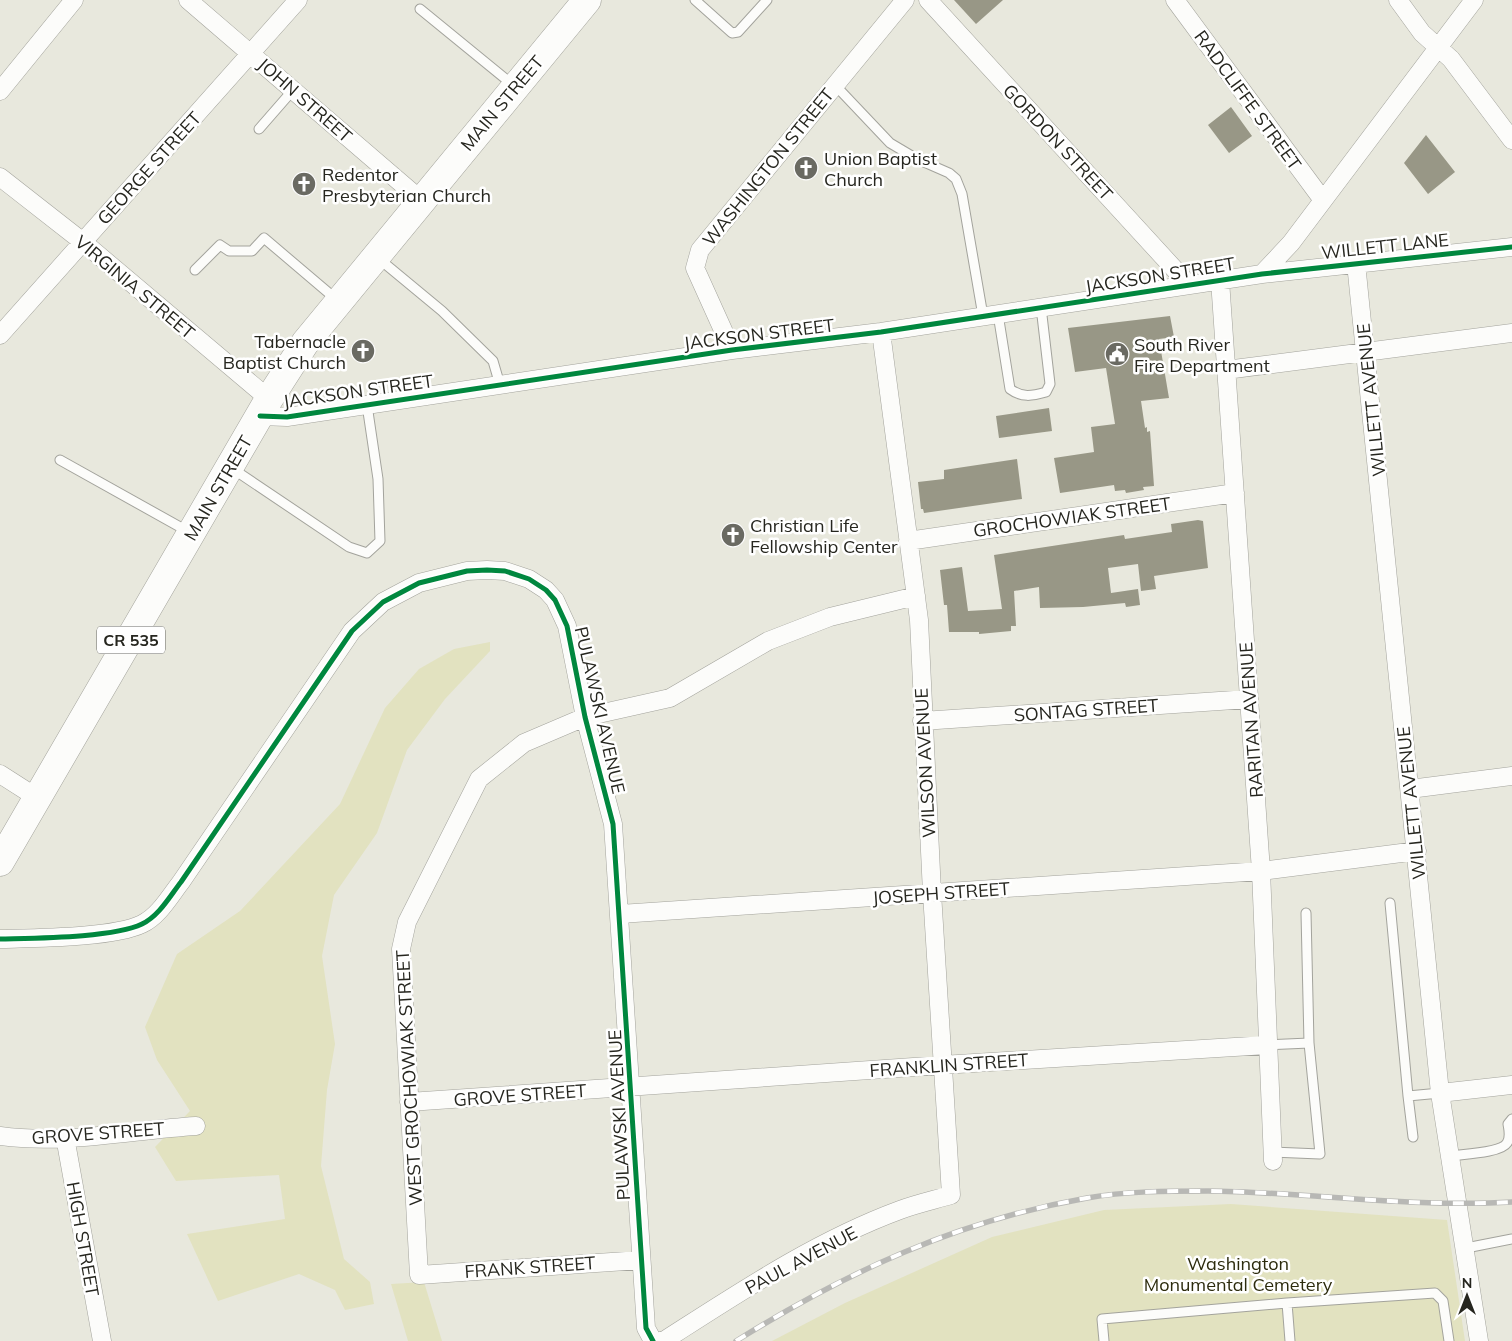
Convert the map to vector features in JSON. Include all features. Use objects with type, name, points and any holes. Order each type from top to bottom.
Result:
[{"type":"main road","name":"MAIN STREET","points":[[0,862],[39,799],[230,467],[305,343],[587,0]]},
{"type":"street","points":[[0,91],[74,0]]},
{"type":"street","name":"JOHN STREET","points":[[188,0],[422,200]]},
{"type":"street","name":"GEORGE STREET","points":[[0,335],[298,0]]},
{"type":"street","name":"WASHINGTON STREET","points":[[732,350],[695,268],[700,250],[905,0]]},
{"type":"street","name":"GORDON STREET","points":[[928,0],[1189,285]]},
{"type":"street","name":"RADCLIFFE STREET","points":[[1175,0],[1322,200]]},
{"type":"street","points":[[1398,0],[1422,33],[1451,59],[1512,140]]},
{"type":"street","name":"JACKSON STREET","points":[[265,408],[287,417],[732,350],[881,332],[1262,274],[1291,244],[1322,200],[1474,0]]},
{"type":"street","name":"VIRGINIA STREET","points":[[0,177],[83,242],[265,408]]},
{"type":"street","name":"WILLETT LANE","points":[[1262,274],[1512,246]]},
{"type":"street","name":"WILLETT AVENUE","points":[[1356,264],[1417,851],[1440,1093],[1466,1248],[1479,1341]]},
{"type":"street","name":"RARITAN AVENUE","points":[[1220,280],[1261,871],[1273,1156]]},
{"type":"street","name":"WILSON AVENUE","points":[[881,332],[919,620],[922,721],[951,1195]]},
{"type":"street","points":[[1226,370],[1512,333]]},
{"type":"street","name":"GROCHOWIAK STREET","points":[[908,541],[1235,493]]},
{"type":"street","name":"PULAWSKI AVENUE","points":[[0,939],[106,932],[142,924],[155,916],[181,882],[352,631],[383,602],[419,583],[467,571],[505,571],[529,579],[546,590],[556,600],[567,626],[585,717],[613,824],[646,1328],[653,1341]]},
{"type":"street","name":"WEST GROCHOWIAK STREET","points":[[419,1275],[400,949],[407,922],[479,779],[524,743],[585,717],[670,698],[768,641],[830,617],[916,596]]},
{"type":"street","name":"SONTAG STREET","points":[[922,721],[1249,699]]},
{"type":"street","points":[[0,774],[39,799]]},
{"type":"street","points":[[1410,789],[1512,776]]},
{"type":"street","name":"JOSEPH STREET","points":[[620,914],[1261,871],[1417,851]]},
{"type":"street","name":"FRANKLIN STREET","points":[[631,1088],[942,1065],[1267,1046]]},
{"type":"street","points":[[1440,1093],[1512,1085]]},
{"type":"street","name":"GROVE STREET","points":[[409,1102],[631,1088]]},
{"type":"street","name":"GROVE STREET","points":[[0,1136],[18,1138],[65,1137],[196,1126]]},
{"type":"street","name":"HIGH STREET","points":[[65,1137],[102,1341]]},
{"type":"street","name":"PAUL AVENUE","points":[[660,1341],[665,1340],[760,1279],[845,1234],[900,1210],[951,1195]]},
{"type":"street","name":"FRANK STREET","points":[[419,1275],[641,1260]]},
{"type":"lane","points":[[694,0],[732,33],[738,32],[767,0]]},
{"type":"lane","points":[[420,8],[516,87]]},
{"type":"lane","points":[[835,85],[890,143],[917,159],[950,173],[956,179],[962,194],[1010,389],[1027,396],[1046,392],[1050,384],[1041,307]]},
{"type":"lane","points":[[259,129],[294,90]]},
{"type":"lane","points":[[195,270],[220,244],[229,251],[252,251],[264,238],[339,301]]},
{"type":"lane","points":[[376,257],[442,311],[493,361],[500,385]]},
{"type":"lane","points":[[230,467],[349,547],[367,553],[380,541],[378,479],[367,405]]},
{"type":"lane","points":[[60,460],[192,534]]},
{"type":"lane","points":[[1390,903],[1413,1137]]},
{"type":"lane","points":[[1273,1156],[1320,1154],[1309,1043],[1306,914]]},
{"type":"lane","points":[[1267,1046],[1309,1043]]},
{"type":"lane","points":[[1408,1096],[1440,1093]]},
{"type":"lane","points":[[1450,1156],[1499,1149],[1506,1144],[1510,1135],[1508,1124],[1512,1119]]},
{"type":"lane","points":[[1466,1248],[1512,1239]]},
{"type":"lane","points":[[1104,1341],[1102,1319],[1287,1303],[1435,1293],[1443,1301],[1449,1341]]},
{"type":"lane","points":[[1287,1303],[1290,1341]]},
{"type":"green space","points":[[490,642],[490,651],[445,699],[407,750],[377,833],[334,895],[322,956],[335,1044],[327,1090],[321,1166],[344,1259],[370,1282],[374,1304],[345,1310],[335,1290],[299,1274],[218,1301],[187,1234],[285,1219],[279,1175],[176,1181],[155,1147],[190,1111],[157,1060],[145,1027],[177,954],[240,911],[340,804],[385,708],[419,669],[454,649]]},
{"type":"green space","name":"Washington Monumental Cemetery","points":[[1231,1204],[1447,1220],[1465,1341],[772,1341],[845,1303],[992,1237],[1104,1210]]},
{"type":"green space","points":[[424,1282],[442,1341],[408,1341],[391,1284]]},
{"type":"building","points":[[954,0],[1003,0],[976,24]]},
{"type":"building","points":[[1231,107],[1252,136],[1229,153],[1208,125]]},
{"type":"building","points":[[1426,135],[1455,172],[1428,194],[1404,163]]},
{"type":"building","points":[[1170,316],[1174,337],[1159,339],[1169,398],[1141,401],[1145,428],[1147,427],[1147,432],[1150,431],[1154,486],[1143,487],[1144,490],[1126,493],[1125,490],[1115,491],[1114,485],[1060,493],[1054,458],[1094,452],[1091,427],[1115,424],[1106,368],[1075,372],[1068,328]]},
{"type":"building","points":[[1049,408],[1052,431],[999,438],[996,416]]},
{"type":"building","points":[[1017,459],[1022,499],[924,513],[923,509],[921,509],[918,482],[944,479],[944,470]]},
{"type":"building","points":[[1203,521],[1208,568],[1154,576],[1156,589],[1141,591],[1138,564],[1108,568],[1111,593],[1138,589],[1140,605],[1126,607],[1125,603],[1083,607],[1040,608],[1039,587],[1014,591],[1016,626],[1011,626],[1011,631],[979,634],[979,632],[949,632],[947,605],[944,605],[940,570],[962,567],[968,611],[1002,609],[994,555],[1124,535],[1125,539],[1172,532],[1171,524]]},
{"type":"railway","points":[[736,1341],[819,1293],[861,1271],[904,1252],[992,1220],[1087,1198],[1162,1191],[1208,1191],[1436,1203],[1512,1202]]},
{"type":"cycle path","points":[[260,416],[287,417],[732,350],[881,332],[1262,274],[1512,247]]},
{"type":"cycle path","points":[[0,939],[93,935],[129,929],[142,924],[154,916],[181,882],[352,631],[383,602],[419,583],[467,571],[505,571],[529,579],[546,590],[555,600],[567,626],[585,717],[613,824],[646,1328],[653,1341]]},
{"type":"place","name":"Union Baptist Church","points":[[806,168]]},
{"type":"place","name":"Redentor Presbyterian Church","points":[[304,184]]},
{"type":"place","name":"Tabernacle Baptist Church","points":[[363,351]]},
{"type":"place","name":"South River Fire Department","points":[[1117,354]]},
{"type":"place","name":"Christian Life Fellowship Center","points":[[733,535]]}]
